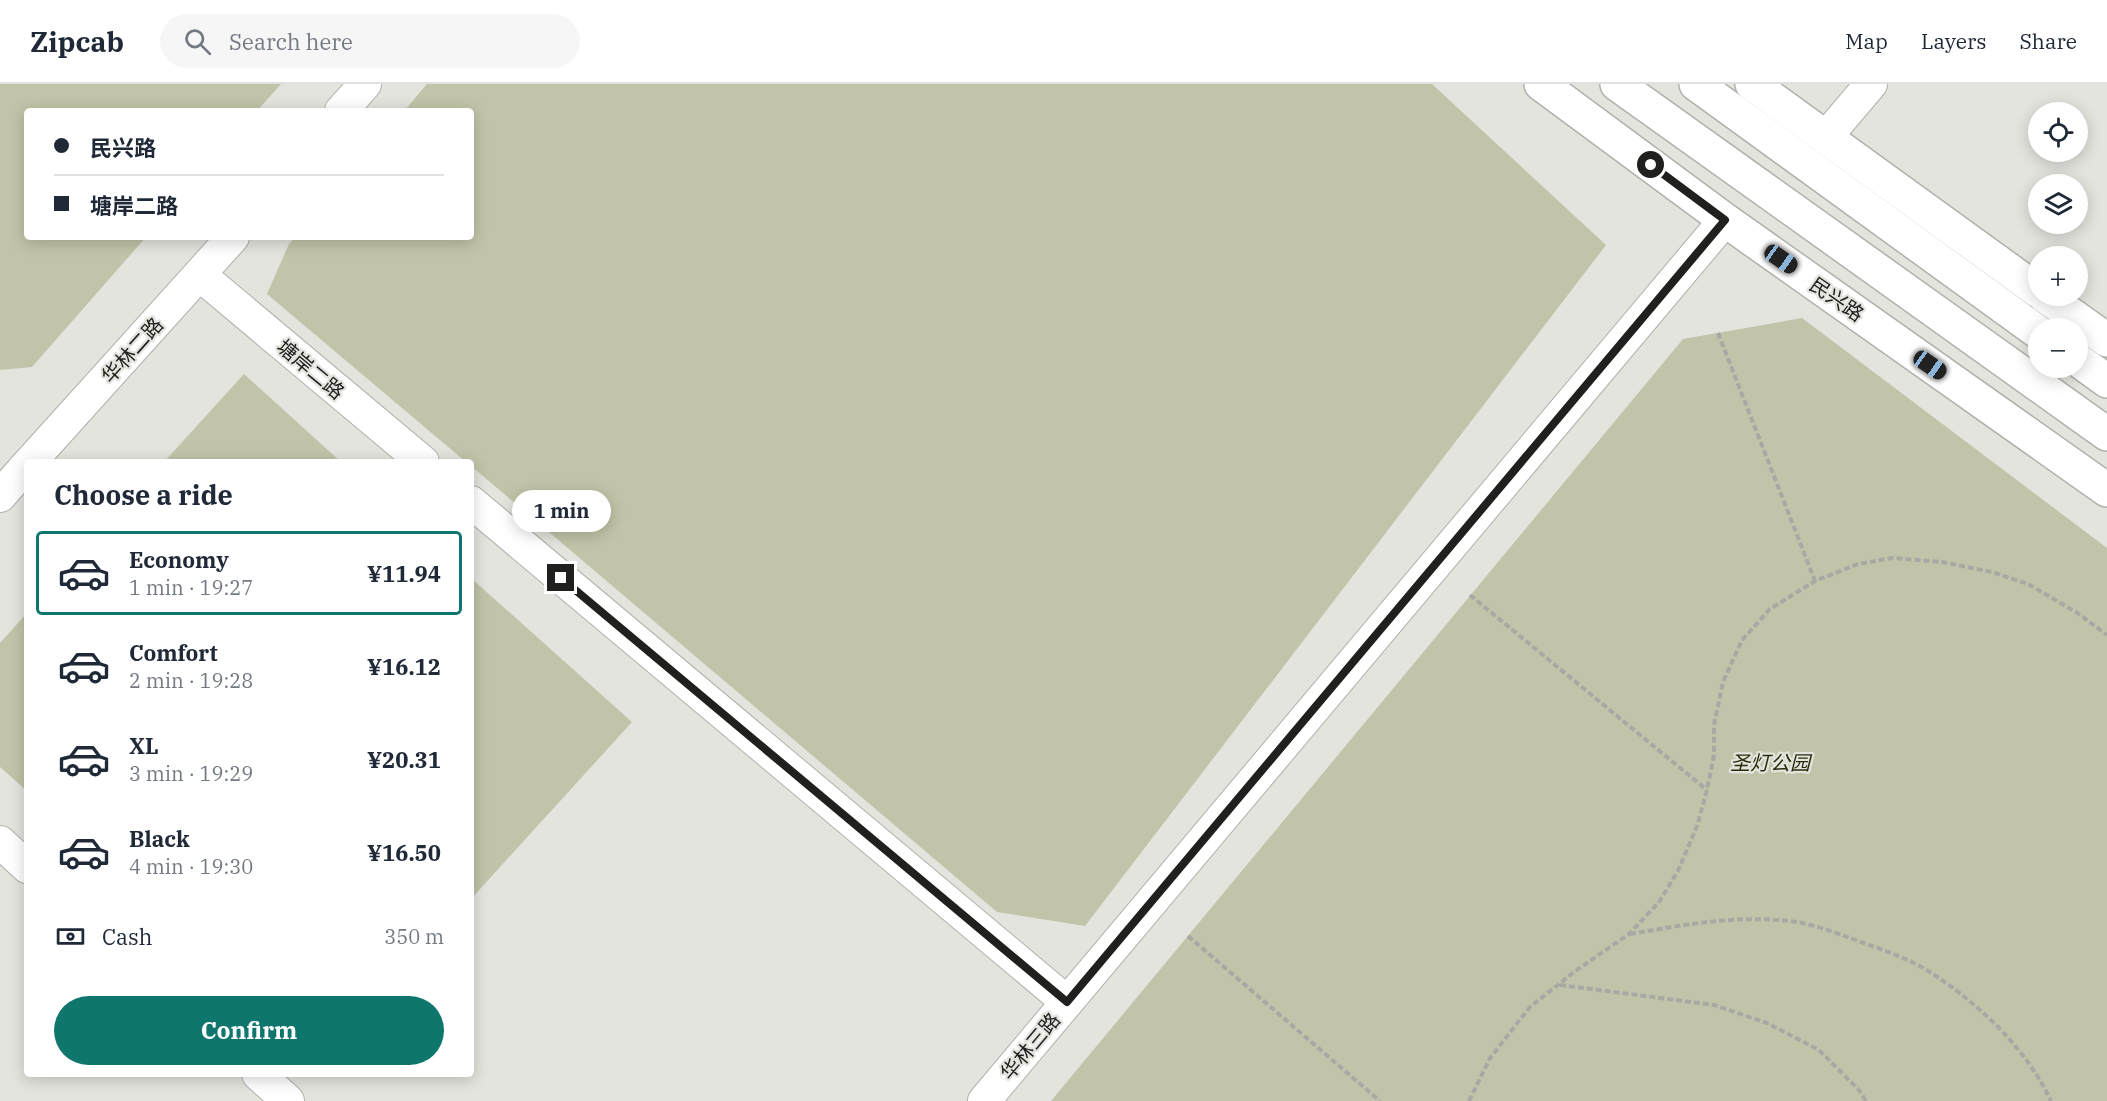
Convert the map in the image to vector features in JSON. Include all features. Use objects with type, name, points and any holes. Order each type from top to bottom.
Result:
[{"type":"main road","name":"民兴路","points":[[1541,84],[1725,220],[2107,490]]},
{"type":"main road","points":[[1617,84],[2107,434]]},
{"type":"main road","points":[[1696,84],[2028,325]]},
{"type":"main road","points":[[1752,84],[2028,284]]},
{"type":"main road","points":[[2059,306],[2107,340]]},
{"type":"main road","points":[[2088,367],[2107,381]]},
{"type":"street","points":[[344,108],[364,84]]},
{"type":"street","points":[[1826,138],[1871,84]]},
{"type":"street","name":"华林三路","points":[[984,1101],[1725,220]]},
{"type":"street","name":"华林二路","points":[[33,459],[230,240]]},
{"type":"street","name":"塘岸二路","points":[[200,275],[419,459]]},
{"type":"street","name":"华林二路","points":[[0,496],[24,469]]},
{"type":"street","points":[[474,505],[1067,1002]]},
{"type":"street","points":[[0,842],[24,864]]},
{"type":"street","points":[[261,1077],[288,1101]]},
{"type":"path","points":[[1718,333],[1815,581]]},
{"type":"path","points":[[1469,1101],[1490,1058],[1530,1007],[1629,934],[1659,902],[1678,871],[1697,826],[1707,790],[1714,755],[1714,725],[1722,682],[1742,640],[1770,609],[1815,581],[1858,564],[1892,558],[1942,561],[1992,572],[2028,584],[2076,612],[2107,635]]},
{"type":"path","points":[[1470,595],[1707,790]]},
{"type":"path","points":[[1629,934],[1691,923],[1734,920],[1790,921],[1827,930],[1885,951],[1929,971],[1977,1006],[2015,1045],[2051,1101]]},
{"type":"path","points":[[1188,936],[1380,1101]]},
{"type":"path","points":[[1559,985],[1714,1005],[1767,1023],[1819,1050],[1859,1090],[1866,1101]]},
{"type":"green space","points":[[0,84],[281,84],[260,108],[24,108],[24,240],[143,240],[32,367],[0,370]]},
{"type":"green space","points":[[427,84],[1432,84],[1606,245],[1085,926],[997,912],[474,469],[474,459],[462,459],[267,294],[292,240],[474,240],[474,108],[407,108]]},
{"type":"green space","name":"圣灯公园","points":[[1802,318],[2107,548],[2107,1101],[1051,1101],[1683,339]]},
{"type":"green space","points":[[244,374],[338,459],[167,459]]},
{"type":"green space","points":[[474,581],[632,722],[474,896]]},
{"type":"green space","points":[[24,616],[24,788],[0,767],[0,643]]},
{"type":"route","points":[[561,578],[1067,1002],[1725,220],[1651,165]]}]
